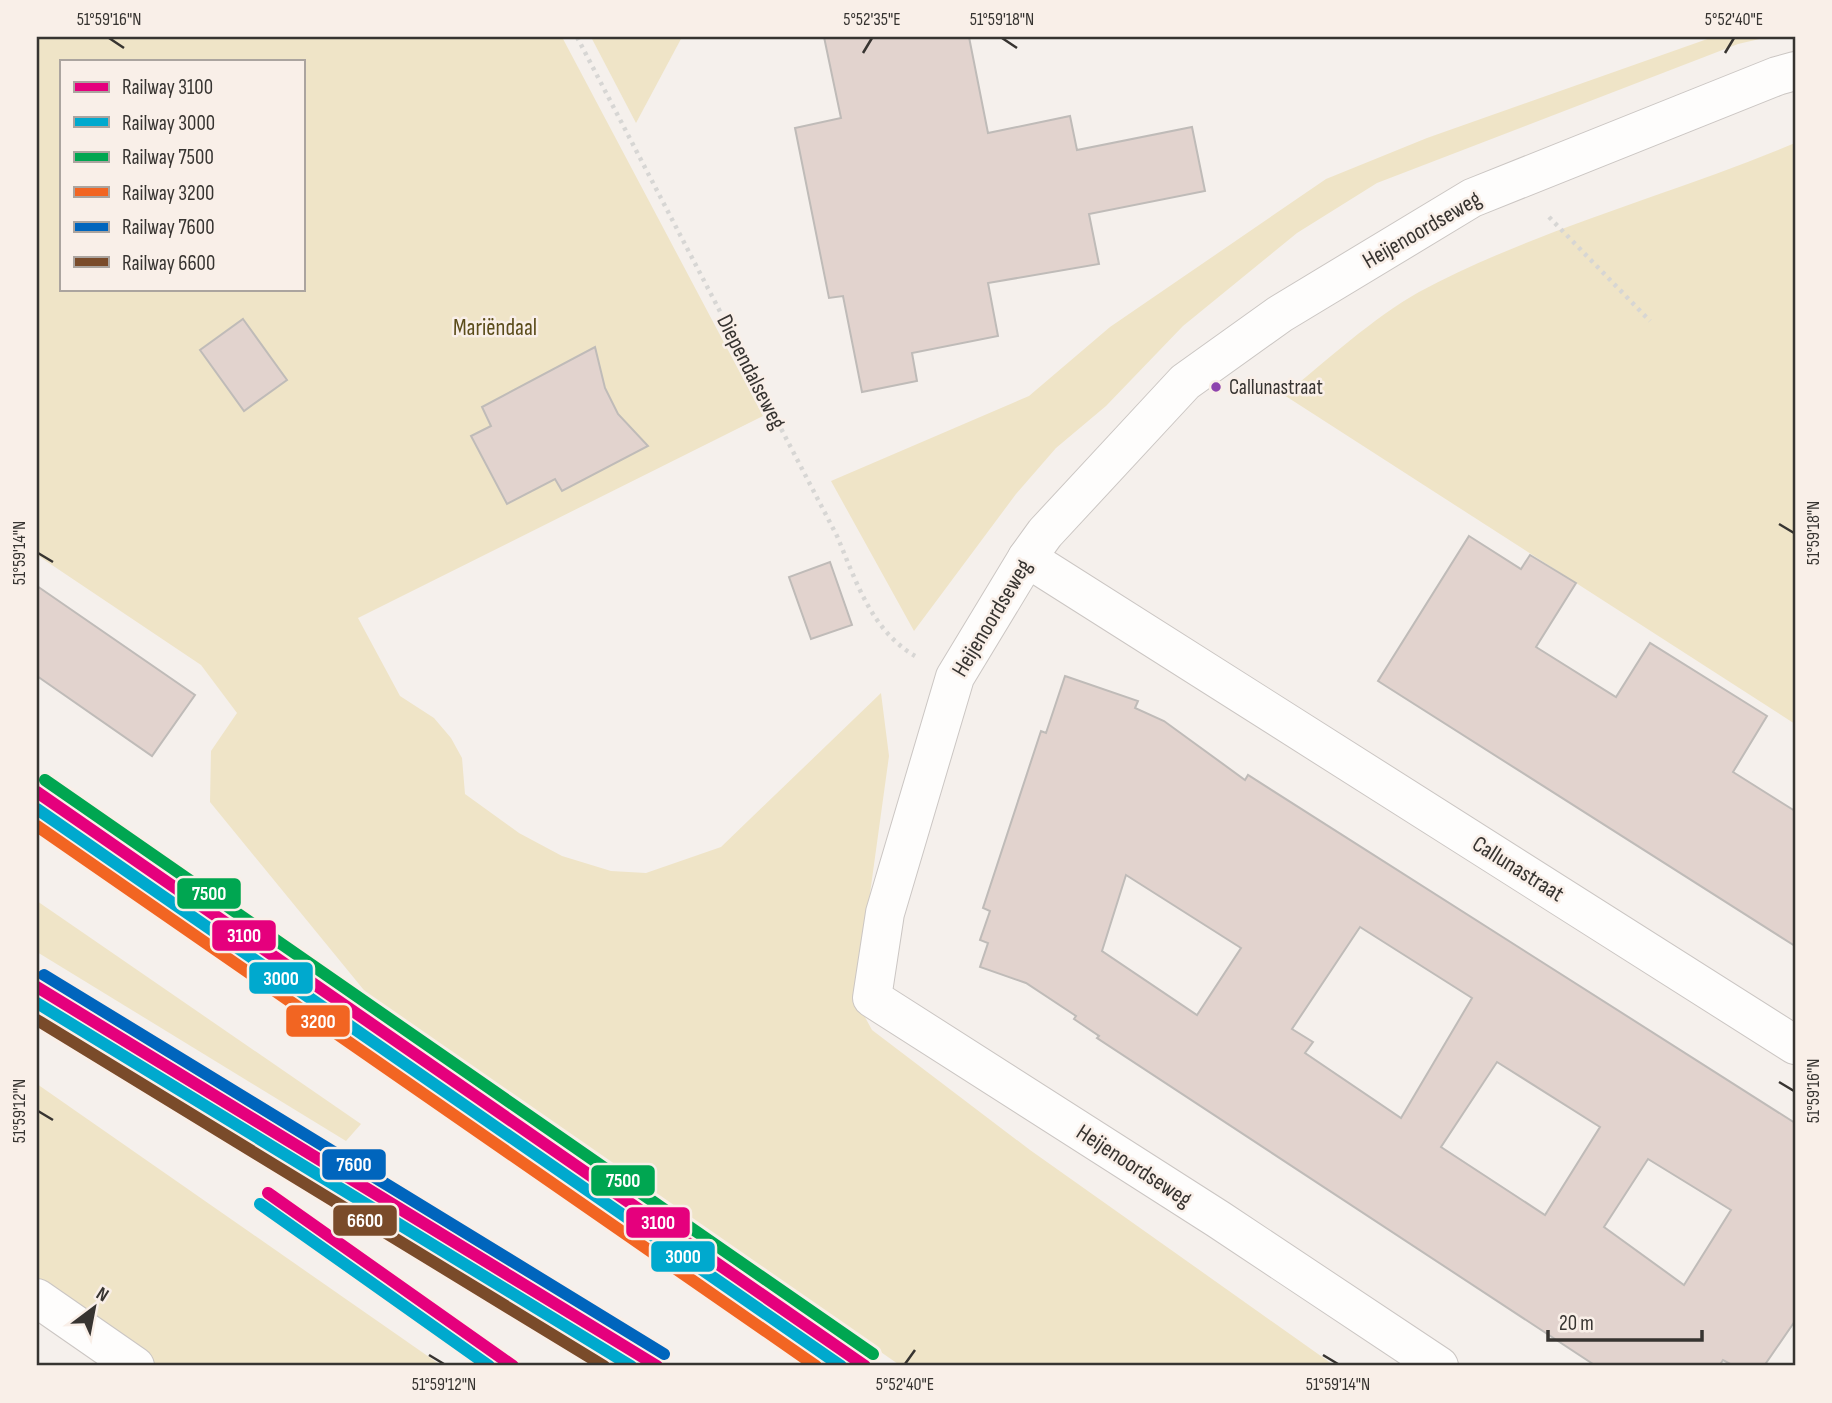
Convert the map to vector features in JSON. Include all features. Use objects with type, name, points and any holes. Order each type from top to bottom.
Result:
[{"type":"street","name":"Heijenoordseweg","points":[[1439,1366],[1218,1219],[872,998],[885,913],[955,677],[1027,558],[1080,494],[1185,382],[1280,314],[1472,198],[1795,71]]},
{"type":"street","name":"Callunastraat","points":[[1027,558],[1795,1045]]},
{"type":"street","points":[[37,1298],[135,1366]]},
{"type":"path","name":"Diependalseweg","points":[[577,37],[837,536],[865,601],[894,643],[955,677]]},
{"type":"path","points":[[1528,176],[1545,213],[1650,321]]},
{"type":"green space","name":"Mariëndaal","points":[[37,37],[562,37],[763,416],[358,618],[400,696],[434,718],[451,738],[462,758],[465,794],[519,833],[562,856],[611,871],[646,873],[721,847],[881,693],[889,756],[859,973],[860,1008],[872,1030],[1030,1150],[1335,1366],[901,1366],[372,1000],[210,802],[211,751],[237,713],[201,665],[37,555]]},
{"type":"green space","points":[[591,37],[682,37],[636,123]]},
{"type":"green space","points":[[1713,37],[1768,37],[1738,44],[1377,183],[1297,233],[1183,326],[1106,406],[1056,448],[1016,494],[914,631],[831,481],[1029,396],[1110,327],[1326,179],[1427,138]]},
{"type":"green space","points":[[1795,143],[1795,724],[1284,395],[1350,340],[1402,302],[1465,269],[1558,230]]},
{"type":"green space","points":[[37,901],[361,1124],[346,1141],[37,952]]},
{"type":"green space","points":[[37,1084],[442,1366],[159,1366],[37,1279]]},
{"type":"building","points":[[824,37],[969,37],[988,133],[1070,116],[1077,150],[1192,127],[1205,191],[1089,214],[1099,264],[988,283],[998,336],[912,353],[917,381],[862,392],[843,296],[829,298],[795,128],[841,118]]},
{"type":"building","points":[[243,319],[287,380],[244,411],[200,350]]},
{"type":"building","points":[[595,347],[605,388],[618,414],[648,446],[562,491],[555,479],[507,504],[471,436],[491,426],[482,407]]},
{"type":"building","points":[[1469,536],[1521,569],[1530,555],[1576,583],[1536,647],[1616,697],[1650,643],[1767,716],[1733,772],[1795,811],[1795,946],[1378,681]]},
{"type":"building","points":[[830,562],[852,625],[811,639],[789,577]]},
{"type":"building","points":[[37,586],[195,695],[152,756],[37,676]]},
{"type":"building","points":[[1065,676],[1138,701],[1135,708],[1164,721],[1245,780],[1248,775],[1795,1123],[1795,1321],[1764,1366],[1734,1366],[1723,1360],[1719,1366],[1596,1366],[1097,1038],[1099,1036],[1074,1019],[1076,1016],[1026,983],[980,967],[988,943],[980,940],[990,911],[983,908],[1041,731],[1046,733]],"holes":[[[1126,875],[1241,948],[1197,1015],[1102,951]],[[1360,927],[1472,998],[1401,1118],[1305,1053],[1313,1042],[1292,1029]],[[1497,1062],[1600,1127],[1545,1215],[1441,1147]],[[1648,1159],[1731,1210],[1684,1285],[1604,1227]]]},
{"type":"rail line","name":"7500","points":[[45,780],[873,1354]]},
{"type":"rail line","name":"3100","points":[[37,792],[865,1366]]},
{"type":"rail line","name":"3000","points":[[37,809],[841,1366]]},
{"type":"rail line","name":"3200","points":[[37,826],[816,1366]]},
{"type":"rail line","name":"7600","points":[[44,975],[664,1354]]},
{"type":"rail line","name":"3100","points":[[37,987],[657,1366]]},
{"type":"rail line","name":"3000","points":[[37,1003],[631,1366]]},
{"type":"rail line","name":"6600","points":[[37,1020],[604,1366]]},
{"type":"rail line","name":"3100","points":[[268,1193],[513,1366]]},
{"type":"rail line","name":"3000","points":[[260,1204],[489,1366]]},
{"type":"place","name":"Callunastraat","points":[[1216,387]]}]
